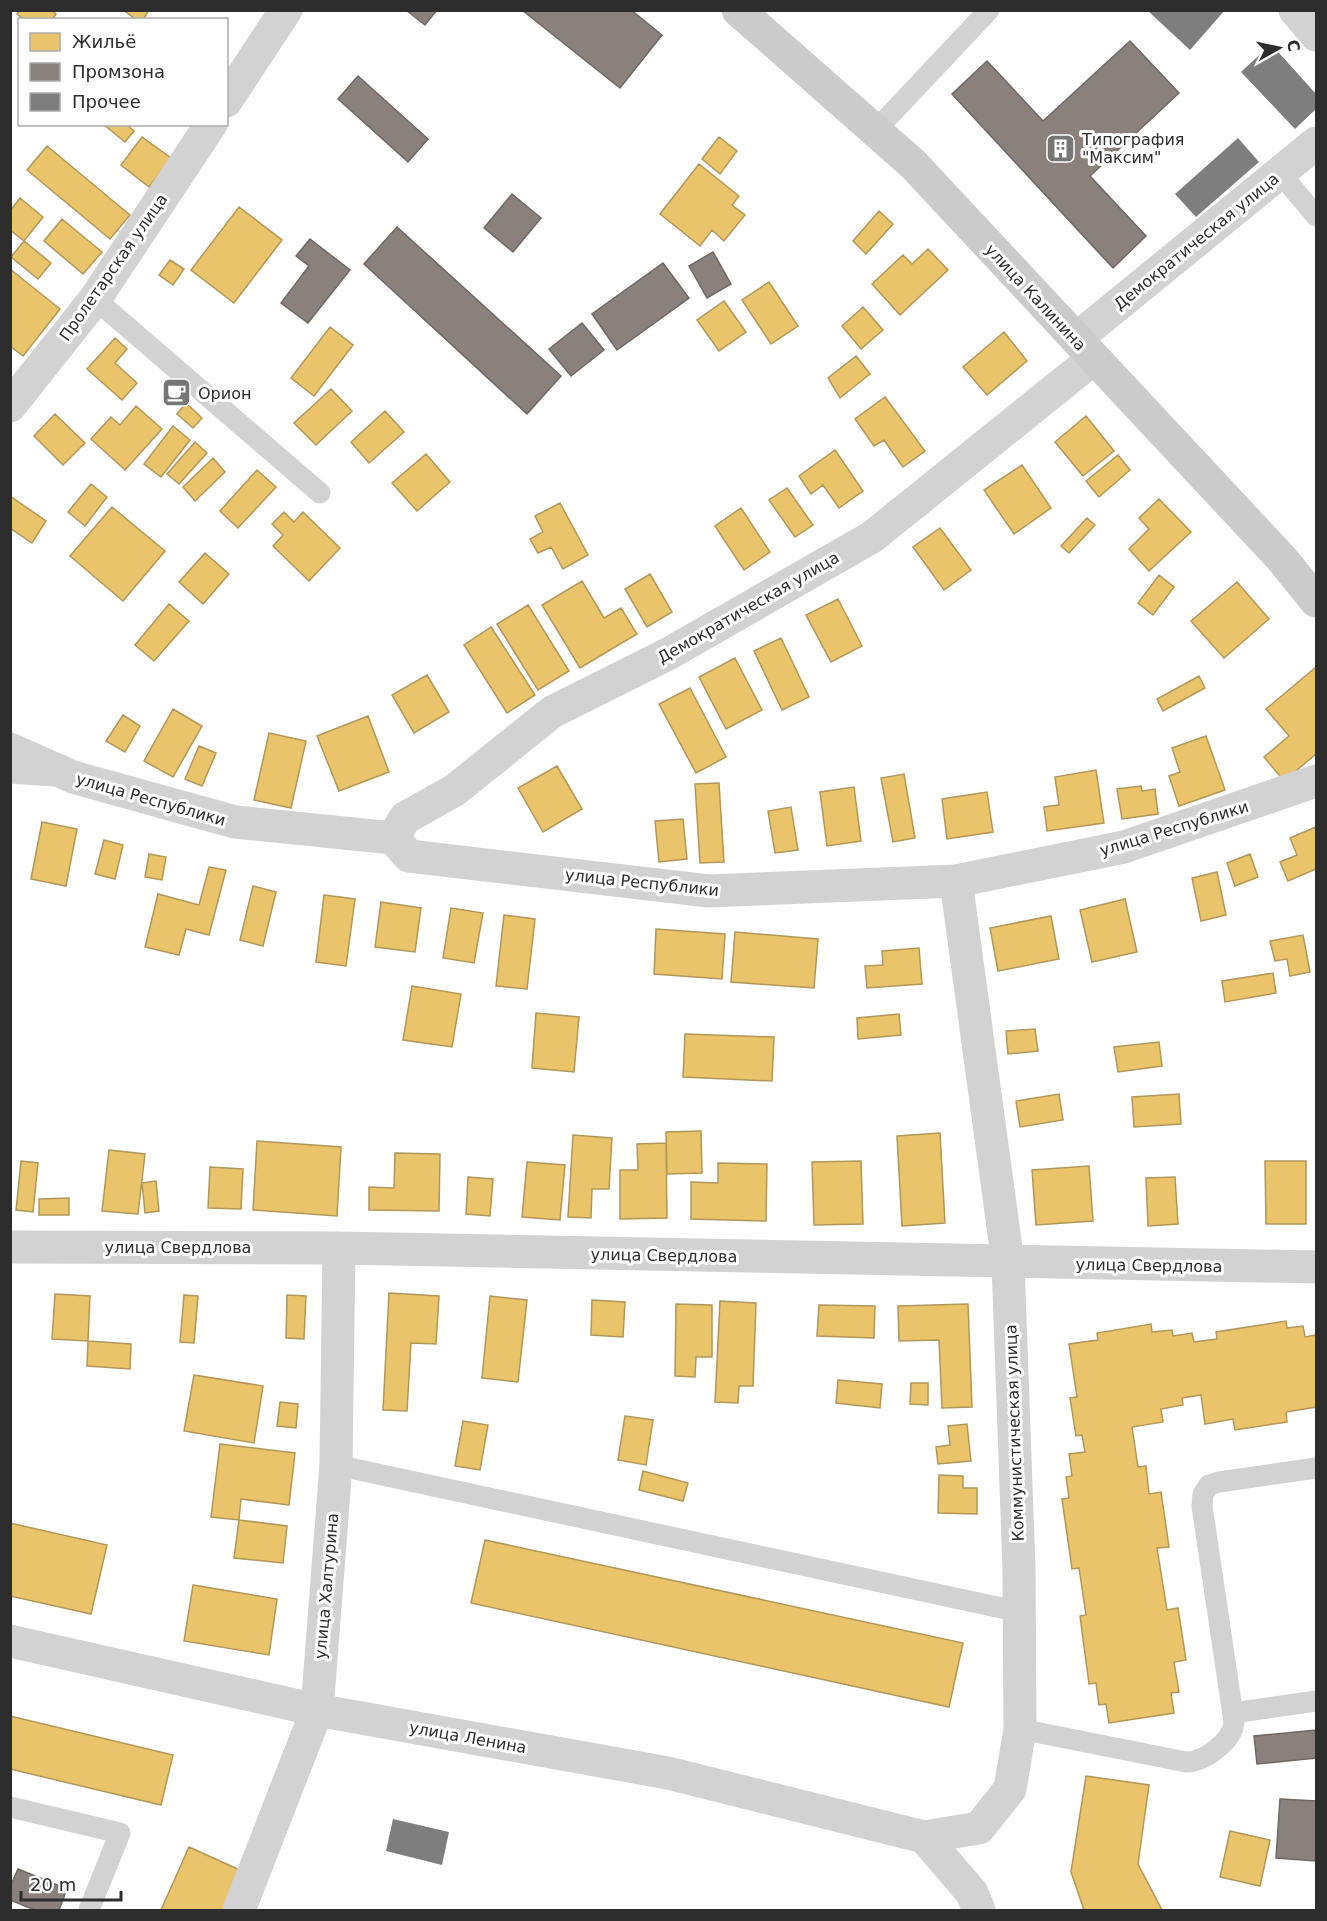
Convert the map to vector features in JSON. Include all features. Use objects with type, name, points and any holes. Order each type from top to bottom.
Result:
[{"type":"main road","name":"улица Калинина","points":[[738,10],[913,164],[1282,559],[1317,601]]},
{"type":"street","points":[[228,98],[286,10]]},
{"type":"street","points":[[1295,10],[1317,35]]},
{"type":"street","name":"Пролетарская улица","points":[[10,406],[95,299],[210,126]]},
{"type":"street","name":"Демократическая улица","points":[[393,838],[405,818],[455,790],[552,712],[668,654],[872,537],[1280,173],[1317,143]]},
{"type":"street","name":"улица Республики","points":[[10,748],[73,777],[235,822],[393,838],[409,856],[709,891],[956,881],[1124,847],[1317,781]]},
{"type":"street","name":"Коммунистическая улица","points":[[924,1837],[979,1828],[1010,1789],[1020,1729],[1020,1612],[1008,1263],[956,881]]},
{"type":"street","name":"улица Свердлова","points":[[10,1247],[339,1248],[1008,1263],[1317,1267]]},
{"type":"street","name":"улица Халтурина","points":[[239,1911],[316,1710],[336,1465],[339,1248]]},
{"type":"street","name":"улица Ленина","points":[[10,1641],[316,1710],[668,1773],[924,1837]]},
{"type":"street","points":[[924,1837],[972,1893],[979,1911]]},
{"type":"lane","points":[[875,131],[989,10]]},
{"type":"lane","points":[[1280,173],[1317,216]]},
{"type":"lane","points":[[95,299],[320,493]]},
{"type":"lane","points":[[10,773],[73,777]]},
{"type":"lane","points":[[336,1465],[1020,1612]]},
{"type":"lane","points":[[1020,1729],[1192,1762],[1205,1757],[1231,1735],[1234,1730],[1233,1713],[1202,1506],[1203,1494],[1209,1485],[1219,1482],[1317,1468]]},
{"type":"lane","points":[[1233,1713],[1317,1701]]},
{"type":"lane","points":[[10,1807],[120,1833],[89,1911]]},
{"type":"building: Жильё","points":[[20,10],[52,10],[56,14],[53,18],[22,18],[17,14]]},
{"type":"building: Жильё","points":[[123,10],[149,10],[144,18],[134,18]]},
{"type":"building: Жильё","points":[[105,126],[128,126],[134,131],[125,142]]},
{"type":"building: Жильё","points":[[142,137],[171,158],[149,187],[121,165]]},
{"type":"building: Жильё","points":[[719,137],[737,151],[720,174],[702,159]]},
{"type":"building: Жильё","points":[[47,146],[130,215],[110,239],[27,170]]},
{"type":"building: Жильё","points":[[699,164],[739,196],[732,205],[745,215],[724,241],[712,230],[700,246],[660,214]]},
{"type":"building: Жильё","points":[[20,198],[43,217],[24,241],[10,230],[10,211]]},
{"type":"building: Жильё","points":[[239,207],[282,240],[234,303],[191,270]]},
{"type":"building: Жильё","points":[[879,211],[893,224],[866,254],[853,241]]},
{"type":"building: Жильё","points":[[62,219],[102,252],[83,274],[44,241]]},
{"type":"building: Жильё","points":[[24,241],[51,263],[38,279],[11,257]]},
{"type":"building: Жильё","points":[[928,249],[948,270],[900,315],[872,284],[903,255],[912,264]]},
{"type":"building: Жильё","points":[[170,260],[184,269],[173,285],[159,275]]},
{"type":"building: Жильё","points":[[10,269],[60,309],[23,356],[10,346]]},
{"type":"building: Жильё","points":[[769,282],[798,326],[771,344],[742,300]]},
{"type":"building: Жильё","points":[[724,301],[746,332],[719,351],[697,320]]},
{"type":"building: Жильё","points":[[863,307],[883,330],[861,349],[842,326]]},
{"type":"building: Жильё","points":[[330,327],[353,345],[314,396],[291,378]]},
{"type":"building: Жильё","points":[[1004,332],[1027,361],[987,395],[963,367]]},
{"type":"building: Жильё","points":[[115,338],[127,349],[115,363],[137,383],[122,400],[87,369]]},
{"type":"building: Жильё","points":[[856,356],[870,374],[840,398],[828,378]]},
{"type":"building: Жильё","points":[[331,389],[352,411],[316,445],[294,423]]},
{"type":"building: Жильё","points":[[885,397],[925,451],[903,467],[884,440],[874,446],[855,419]]},
{"type":"building: Жильё","points":[[186,403],[202,418],[193,428],[177,414]]},
{"type":"building: Жильё","points":[[136,406],[162,429],[125,470],[91,439],[111,417],[120,425]]},
{"type":"building: Жильё","points":[[385,411],[404,432],[369,463],[351,442]]},
{"type":"building: Жильё","points":[[55,414],[85,443],[63,465],[34,436]]},
{"type":"building: Жильё","points":[[1086,416],[1114,451],[1083,476],[1055,442]]},
{"type":"building: Жильё","points":[[173,426],[190,440],[161,477],[144,464]]},
{"type":"building: Жильё","points":[[195,442],[207,453],[179,484],[167,474]]},
{"type":"building: Жильё","points":[[835,450],[863,491],[839,508],[823,485],[811,494],[799,476]]},
{"type":"building: Жильё","points":[[426,454],[450,482],[417,511],[392,483]]},
{"type":"building: Жильё","points":[[1118,455],[1130,470],[1099,497],[1086,481]]},
{"type":"building: Жильё","points":[[213,458],[225,472],[195,501],[183,487]]},
{"type":"building: Жильё","points":[[1022,465],[1051,508],[1014,534],[984,490]]},
{"type":"building: Жильё","points":[[257,470],[276,487],[238,528],[220,511]]},
{"type":"building: Жильё","points":[[91,484],[107,497],[85,526],[68,512]]},
{"type":"building: Жильё","points":[[787,488],[813,525],[795,537],[769,500]]},
{"type":"building: Жильё","points":[[10,496],[46,521],[32,543],[10,528]]},
{"type":"building: Жильё","points":[[1159,499],[1191,532],[1149,571],[1129,549],[1149,529],[1139,518]]},
{"type":"building: Жильё","points":[[560,503],[588,555],[563,569],[551,547],[538,553],[530,539],[543,532],[535,516]]},
{"type":"building: Жильё","points":[[112,507],[165,551],[123,601],[70,556]]},
{"type":"building: Жильё","points":[[741,508],[770,552],[744,570],[715,526]]},
{"type":"building: Жильё","points":[[284,512],[294,522],[303,512],[340,548],[309,581],[273,546],[283,535],[272,524]]},
{"type":"building: Жильё","points":[[1087,518],[1095,525],[1069,553],[1061,546]]},
{"type":"building: Жильё","points":[[940,528],[971,570],[944,590],[913,547]]},
{"type":"building: Жильё","points":[[205,553],[229,574],[203,604],[179,582]]},
{"type":"building: Жильё","points":[[650,574],[672,612],[647,627],[625,589]]},
{"type":"building: Жильё","points":[[1159,575],[1174,587],[1153,615],[1138,603]]},
{"type":"building: Жильё","points":[[582,581],[604,618],[621,608],[637,634],[580,668],[542,605]]},
{"type":"building: Жильё","points":[[1237,582],[1269,619],[1224,658],[1191,621]]},
{"type":"building: Жильё","points":[[838,599],[862,646],[831,662],[806,615]]},
{"type":"building: Жильё","points":[[169,604],[189,621],[154,661],[135,645]]},
{"type":"building: Жильё","points":[[528,605],[569,671],[538,690],[497,624]]},
{"type":"building: Жильё","points":[[491,627],[535,695],[507,713],[464,645]]},
{"type":"building: Жильё","points":[[781,638],[809,697],[782,710],[754,651]]},
{"type":"building: Жильё","points":[[735,658],[762,710],[726,729],[699,677]]},
{"type":"building: Жильё","points":[[1316,667],[1316,754],[1284,781],[1264,757],[1289,736],[1266,709]]},
{"type":"building: Жильё","points":[[427,675],[449,712],[414,733],[392,695]]},
{"type":"building: Жильё","points":[[1199,676],[1205,688],[1163,711],[1157,699]]},
{"type":"building: Жильё","points":[[690,688],[726,757],[696,773],[659,704]]},
{"type":"building: Жильё","points":[[173,709],[202,726],[173,777],[144,761]]},
{"type":"building: Жильё","points":[[123,715],[140,726],[125,752],[106,741]]},
{"type":"building: Жильё","points":[[368,716],[389,772],[339,791],[317,736]]},
{"type":"building: Жильё","points":[[269,733],[306,741],[291,808],[254,800]]},
{"type":"building: Жильё","points":[[1206,736],[1225,790],[1179,806],[1169,776],[1180,772],[1172,748]]},
{"type":"building: Жильё","points":[[199,746],[216,753],[202,786],[185,779]]},
{"type":"building: Жильё","points":[[557,766],[582,809],[543,832],[518,788]]},
{"type":"building: Жильё","points":[[1096,770],[1104,823],[1047,831],[1044,807],[1059,805],[1055,777]]},
{"type":"building: Жильё","points":[[904,774],[915,838],[893,842],[881,778]]},
{"type":"building: Жильё","points":[[719,783],[724,862],[700,863],[695,784]]},
{"type":"building: Жильё","points":[[1141,786],[1142,791],[1155,789],[1158,814],[1122,819],[1117,789]]},
{"type":"building: Жильё","points":[[854,787],[861,841],[827,846],[820,792]]},
{"type":"building: Жильё","points":[[987,792],[993,832],[947,839],[942,799]]},
{"type":"building: Жильё","points":[[791,807],[798,850],[775,853],[768,811]]},
{"type":"building: Жильё","points":[[683,819],[687,859],[659,862],[655,821]]},
{"type":"building: Жильё","points":[[42,822],[77,829],[66,886],[31,879]]},
{"type":"building: Жильё","points":[[1316,827],[1316,869],[1288,881],[1280,862],[1297,855],[1290,838]]},
{"type":"building: Жильё","points":[[104,840],[123,845],[115,879],[95,874]]},
{"type":"building: Жильё","points":[[149,854],[166,857],[162,880],[145,877]]},
{"type":"building: Жильё","points":[[1250,854],[1258,877],[1235,886],[1227,863]]},
{"type":"building: Жильё","points":[[209,867],[226,870],[209,935],[186,929],[179,955],[145,947],[158,894],[199,905]]},
{"type":"building: Жильё","points":[[1217,872],[1226,915],[1201,921],[1192,878]]},
{"type":"building: Жильё","points":[[253,886],[276,892],[263,946],[240,940]]},
{"type":"building: Жильё","points":[[324,895],[355,899],[346,966],[316,962]]},
{"type":"building: Жильё","points":[[1125,899],[1137,952],[1092,962],[1080,910]]},
{"type":"building: Жильё","points":[[381,902],[421,908],[415,952],[375,947]]},
{"type":"building: Жильё","points":[[451,908],[483,913],[474,963],[443,958]]},
{"type":"building: Жильё","points":[[504,915],[535,919],[527,989],[496,986]]},
{"type":"building: Жильё","points":[[1051,916],[1059,959],[998,971],[990,928]]},
{"type":"building: Жильё","points":[[656,929],[725,934],[722,979],[654,974]]},
{"type":"building: Жильё","points":[[735,932],[818,939],[814,988],[731,982]]},
{"type":"building: Жильё","points":[[1303,935],[1310,972],[1290,976],[1287,959],[1275,961],[1270,941]]},
{"type":"building: Жильё","points":[[919,948],[922,984],[867,988],[865,966],[883,965],[882,951]]},
{"type":"building: Жильё","points":[[1273,973],[1276,993],[1225,1002],[1222,981]]},
{"type":"building: Жильё","points":[[412,986],[461,994],[452,1047],[403,1040]]},
{"type":"building: Жильё","points":[[536,1013],[579,1017],[574,1072],[532,1068]]},
{"type":"building: Жильё","points":[[899,1014],[901,1035],[858,1039],[857,1018]]},
{"type":"building: Жильё","points":[[1035,1029],[1038,1051],[1008,1054],[1006,1031]]},
{"type":"building: Жильё","points":[[685,1034],[774,1037],[772,1081],[683,1077]]},
{"type":"building: Жильё","points":[[1159,1042],[1162,1066],[1118,1072],[1114,1047]]},
{"type":"building: Жильё","points":[[1059,1094],[1063,1120],[1020,1127],[1016,1101]]},
{"type":"building: Жильё","points":[[1179,1094],[1181,1124],[1134,1127],[1132,1097]]},
{"type":"building: Жильё","points":[[701,1131],[702,1173],[667,1174],[666,1132]]},
{"type":"building: Жильё","points":[[940,1133],[945,1223],[902,1226],[897,1136]]},
{"type":"building: Жильё","points":[[573,1135],[612,1138],[609,1189],[592,1189],[591,1218],[568,1217]]},
{"type":"building: Жильё","points":[[257,1141],[341,1147],[337,1216],[253,1210]]},
{"type":"building: Жильё","points":[[666,1143],[667,1218],[620,1219],[620,1170],[638,1170],[637,1144]]},
{"type":"building: Жильё","points":[[109,1150],[145,1154],[138,1214],[102,1211]]},
{"type":"building: Жильё","points":[[395,1153],[440,1154],[439,1211],[369,1210],[369,1187],[394,1188]]},
{"type":"building: Жильё","points":[[21,1161],[38,1163],[33,1212],[16,1210]]},
{"type":"building: Жильё","points":[[861,1161],[863,1224],[814,1225],[812,1162]]},
{"type":"building: Жильё","points":[[1265,1161],[1306,1161],[1306,1224],[1266,1224]]},
{"type":"building: Жильё","points":[[527,1162],[565,1165],[560,1220],[522,1217]]},
{"type":"building: Жильё","points":[[718,1163],[767,1164],[766,1221],[691,1219],[691,1182],[718,1183]]},
{"type":"building: Жильё","points":[[1089,1166],[1093,1221],[1036,1225],[1032,1170]]},
{"type":"building: Жильё","points":[[210,1167],[243,1169],[241,1209],[208,1208]]},
{"type":"building: Жильё","points":[[468,1177],[493,1179],[490,1216],[466,1214]]},
{"type":"building: Жильё","points":[[1175,1177],[1178,1224],[1148,1226],[1146,1178]]},
{"type":"building: Жильё","points":[[156,1181],[159,1211],[145,1213],[142,1183]]},
{"type":"building: Жильё","points":[[69,1198],[69,1215],[39,1215],[39,1199]]},
{"type":"building: Жильё","points":[[389,1293],[439,1296],[436,1344],[411,1343],[407,1411],[383,1410]]},
{"type":"building: Жильё","points":[[55,1294],[90,1296],[88,1341],[52,1339]]},
{"type":"building: Жильё","points":[[184,1295],[198,1296],[194,1343],[180,1342]]},
{"type":"building: Жильё","points":[[287,1295],[306,1296],[304,1339],[286,1338]]},
{"type":"building: Жильё","points":[[490,1296],[527,1300],[518,1382],[482,1378]]},
{"type":"building: Жильё","points":[[592,1300],[625,1302],[623,1337],[591,1335]]},
{"type":"building: Жильё","points":[[720,1301],[756,1303],[753,1386],[739,1386],[738,1403],[715,1402]]},
{"type":"building: Жильё","points":[[676,1304],[712,1305],[712,1357],[696,1357],[695,1377],[675,1376]]},
{"type":"building: Жильё","points":[[968,1304],[972,1407],[942,1408],[939,1340],[899,1341],[898,1306]]},
{"type":"building: Жильё","points":[[819,1305],[875,1306],[874,1338],[817,1336]]},
{"type":"building: Жильё","points":[[1286,1321],[1287,1328],[1303,1326],[1305,1337],[1316,1335],[1316,1407],[1286,1412],[1287,1422],[1235,1430],[1233,1419],[1205,1424],[1201,1395],[1182,1398],[1183,1405],[1161,1409],[1163,1422],[1132,1427],[1138,1467],[1146,1466],[1149,1494],[1161,1492],[1169,1547],[1157,1548],[1167,1610],[1178,1608],[1186,1660],[1174,1662],[1179,1692],[1171,1693],[1174,1713],[1109,1723],[1106,1704],[1099,1705],[1096,1683],[1089,1684],[1080,1616],[1086,1615],[1079,1568],[1072,1569],[1062,1499],[1069,1498],[1066,1477],[1072,1476],[1069,1454],[1085,1452],[1082,1435],[1076,1436],[1070,1398],[1077,1397],[1069,1344],[1098,1340],[1097,1333],[1151,1324],[1152,1332],[1172,1330],[1173,1336],[1192,1333],[1194,1342],[1217,1339],[1216,1332]]},
{"type":"building: Жильё","points":[[88,1341],[131,1344],[130,1369],[87,1366]]},
{"type":"building: Жильё","points":[[194,1375],[263,1386],[254,1443],[184,1431]]},
{"type":"building: Жильё","points":[[838,1380],[882,1384],[880,1408],[836,1403]]},
{"type":"building: Жильё","points":[[911,1383],[928,1383],[928,1405],[910,1404]]},
{"type":"building: Жильё","points":[[280,1402],[298,1404],[296,1428],[277,1426]]},
{"type":"building: Жильё","points":[[625,1416],[653,1420],[646,1465],[618,1460]]},
{"type":"building: Жильё","points":[[463,1421],[488,1425],[480,1470],[455,1466]]},
{"type":"building: Жильё","points":[[967,1424],[971,1461],[938,1464],[936,1447],[950,1445],[948,1426]]},
{"type":"building: Жильё","points":[[220,1444],[295,1453],[289,1505],[241,1499],[239,1520],[211,1517]]},
{"type":"building: Жильё","points":[[643,1471],[688,1483],[683,1501],[639,1490]]},
{"type":"building: Жильё","points":[[939,1475],[963,1476],[963,1488],[977,1488],[977,1514],[938,1513]]},
{"type":"building: Жильё","points":[[239,1520],[287,1526],[283,1563],[234,1558]]},
{"type":"building: Жильё","points":[[10,1523],[107,1545],[91,1614],[10,1596]]},
{"type":"building: Жильё","points":[[485,1540],[963,1643],[949,1707],[471,1603]]},
{"type":"building: Жильё","points":[[193,1585],[277,1599],[269,1655],[184,1641]]},
{"type":"building: Жильё","points":[[10,1716],[173,1755],[161,1805],[10,1769]]},
{"type":"building: Жильё","points":[[1086,1776],[1149,1785],[1138,1864],[1162,1910],[1084,1910],[1071,1872]]},
{"type":"building: Жильё","points":[[1230,1831],[1270,1840],[1260,1886],[1220,1877]]},
{"type":"building: Жильё","points":[[189,1847],[242,1871],[225,1910],[161,1910]]},
{"type":"building: Промзона","points":[[406,10],[437,10],[425,25]]},
{"type":"building: Промзона","points":[[522,10],[631,10],[662,35],[620,88]]},
{"type":"building: Промзона","name":"Типография \"Максим\"","points":[[1130,41],[1179,93],[1090,176],[1146,236],[1113,268],[952,94],[987,61],[1043,121]]},
{"type":"building: Промзона","points":[[358,76],[428,139],[408,162],[338,99]]},
{"type":"building: Промзона","points":[[512,194],[541,218],[513,252],[484,228]]},
{"type":"building: Промзона","points":[[397,227],[561,376],[527,414],[364,264]]},
{"type":"building: Промзона","points":[[310,239],[350,270],[308,323],[281,303],[309,266],[296,256]]},
{"type":"building: Промзона","points":[[713,252],[731,284],[707,298],[689,266]]},
{"type":"building: Промзона","points":[[663,263],[689,298],[617,350],[592,314]]},
{"type":"building: Промзона","points":[[582,323],[604,350],[571,376],[549,349]]},
{"type":"building: Промзона","points":[[1316,1730],[1316,1758],[1257,1764],[1254,1736]]},
{"type":"building: Промзона","points":[[1280,1799],[1316,1801],[1316,1861],[1276,1858]]},
{"type":"building: Промзона","points":[[18,1869],[67,1889],[59,1910],[35,1910],[10,1900],[10,1887]]},
{"type":"building: Прочее","points":[[1147,10],[1225,10],[1190,50]]},
{"type":"building: Прочее","points":[[1271,44],[1316,94],[1316,109],[1295,129],[1241,72]]},
{"type":"building: Прочее","points":[[1238,138],[1259,162],[1196,217],[1175,194]]},
{"type":"building: Прочее","points":[[393,1819],[449,1832],[442,1865],[386,1851]]},
{"type":"place","name":"Типография \"Максим\"","points":[[1061,148]]},
{"type":"place","name":"Орион","points":[[177,393]]}]
